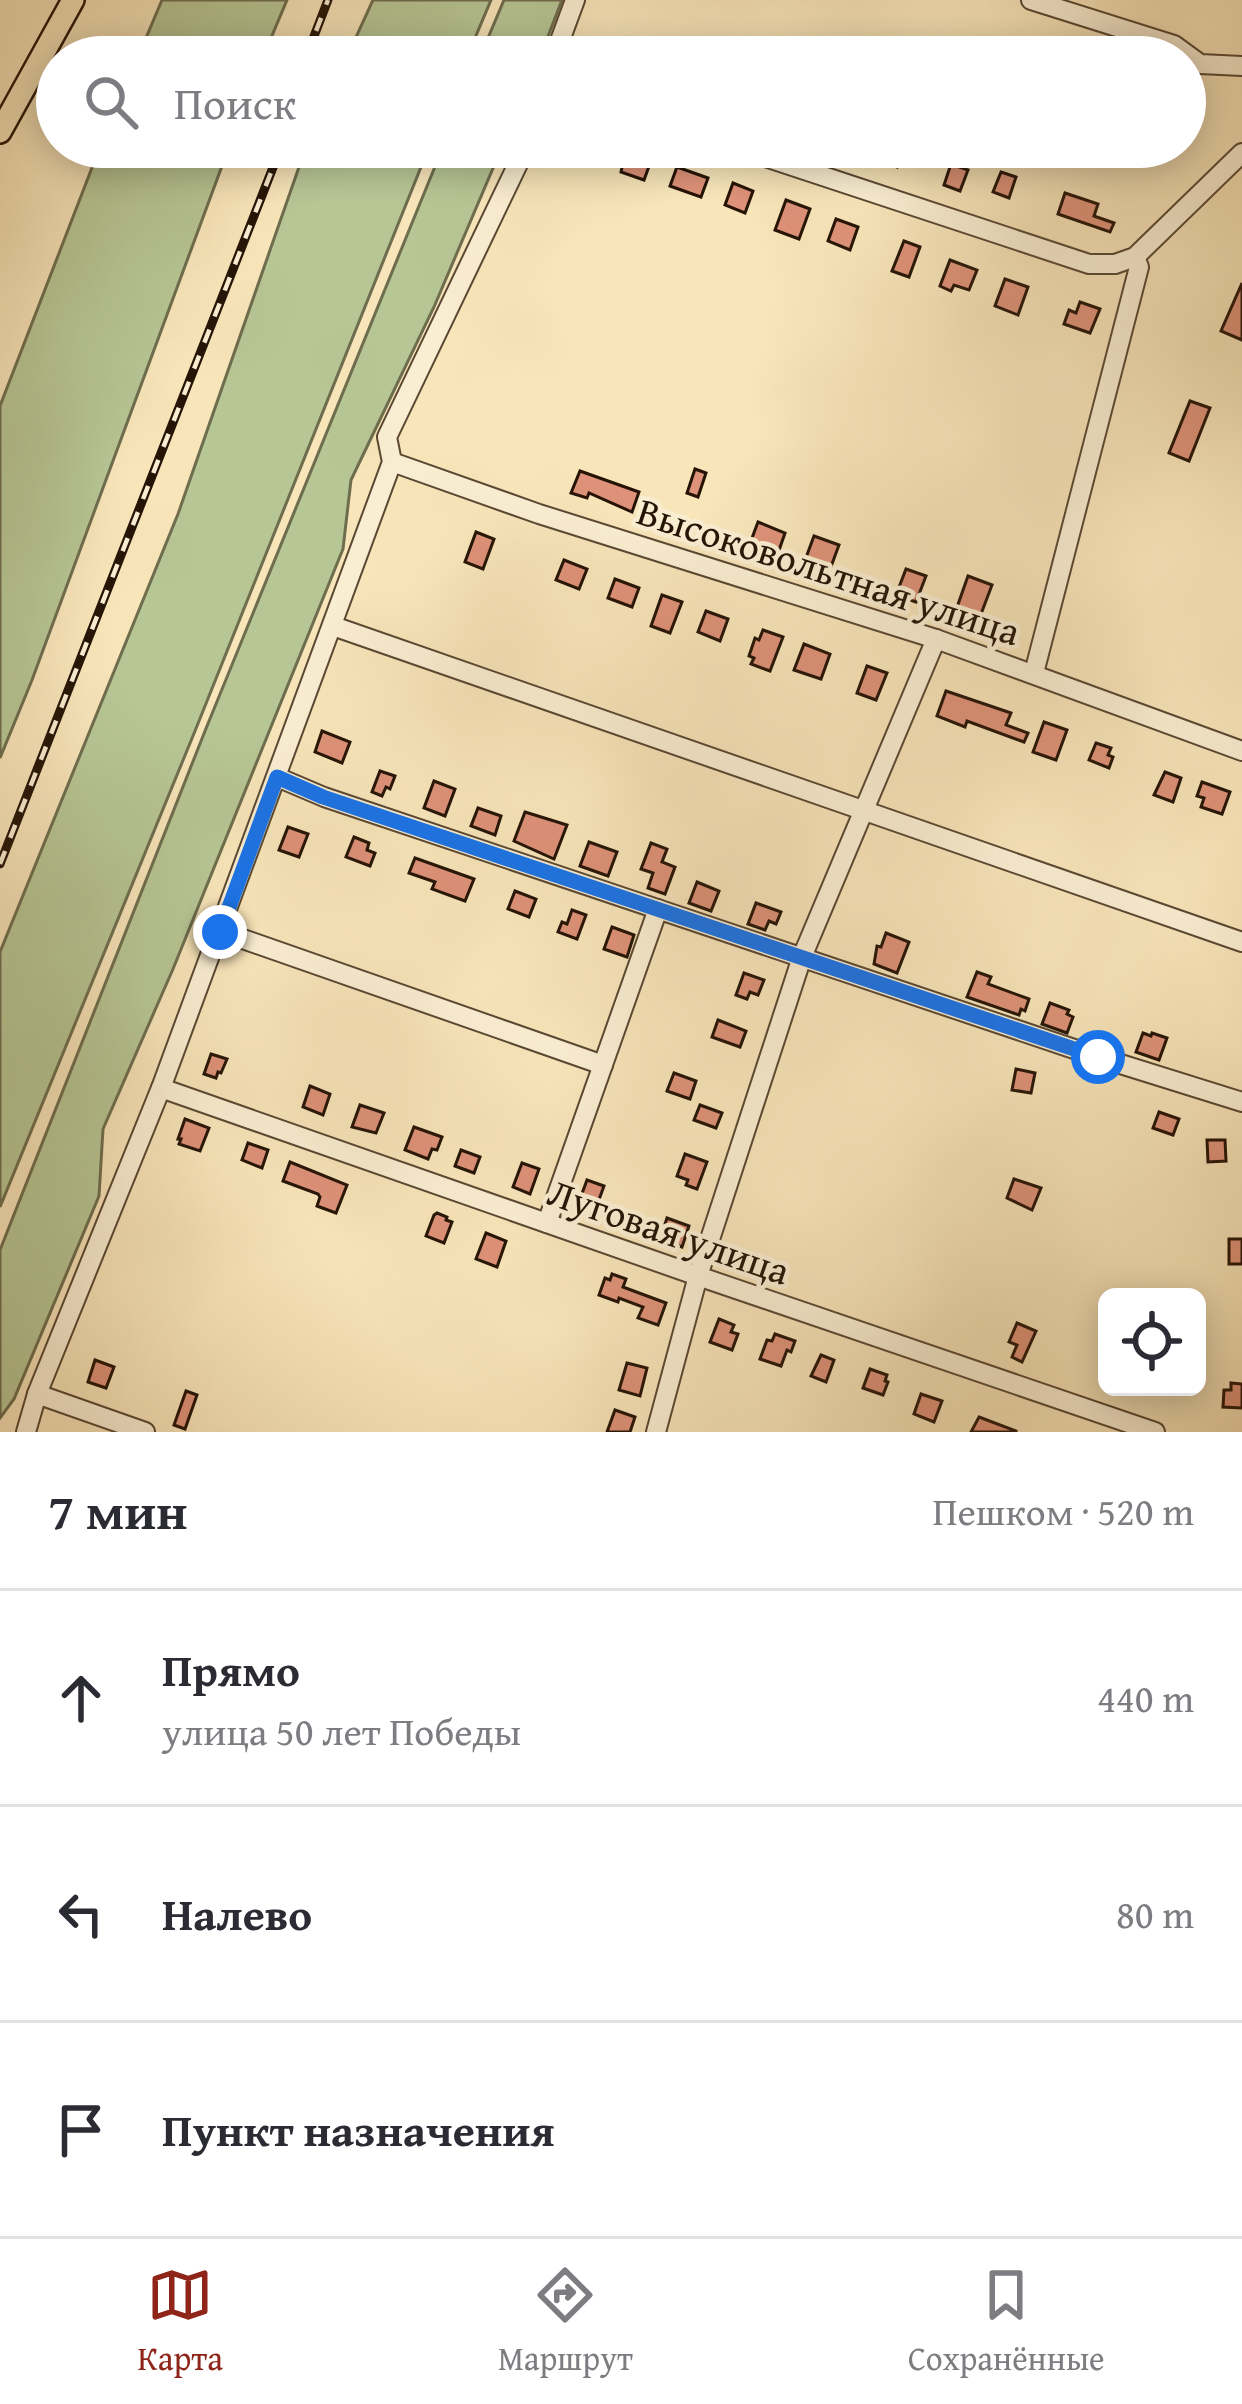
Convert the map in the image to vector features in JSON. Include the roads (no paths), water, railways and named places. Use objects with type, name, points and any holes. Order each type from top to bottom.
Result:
[{"type":"main road","points":[[53,36],[73,0]]},
{"type":"main road","points":[[0,132],[36,67]]},
{"type":"street","points":[[562,36],[575,0]]},
{"type":"street","points":[[1030,0],[1148,36]]},
{"type":"street","points":[[1206,64],[1242,66]]},
{"type":"street","points":[[799,168],[1089,264],[1115,264],[1135,257],[1242,153]]},
{"type":"street","points":[[26,1432],[161,1088],[333,626],[392,462],[387,436],[516,168]]},
{"type":"street","points":[[1034,673],[1139,267],[1135,257]]},
{"type":"street","name":"Высоковольтная улица","points":[[392,462],[539,514],[935,639],[1242,751]]},
{"type":"street","points":[[333,626],[1242,942]]},
{"type":"street","points":[[656,1432],[698,1276],[802,957],[935,639]]},
{"type":"street","points":[[277,777],[323,797],[1242,1102]]},
{"type":"street","points":[[547,1223],[658,909]]},
{"type":"street","points":[[220,932],[603,1065]]},
{"type":"street","name":"Луговая улица","points":[[161,1088],[1155,1432]]},
{"type":"street","points":[[38,1394],[146,1432]]},
{"type":"railway","points":[[314,36],[328,0]]},
{"type":"railway","points":[[0,864],[273,168]]}]
